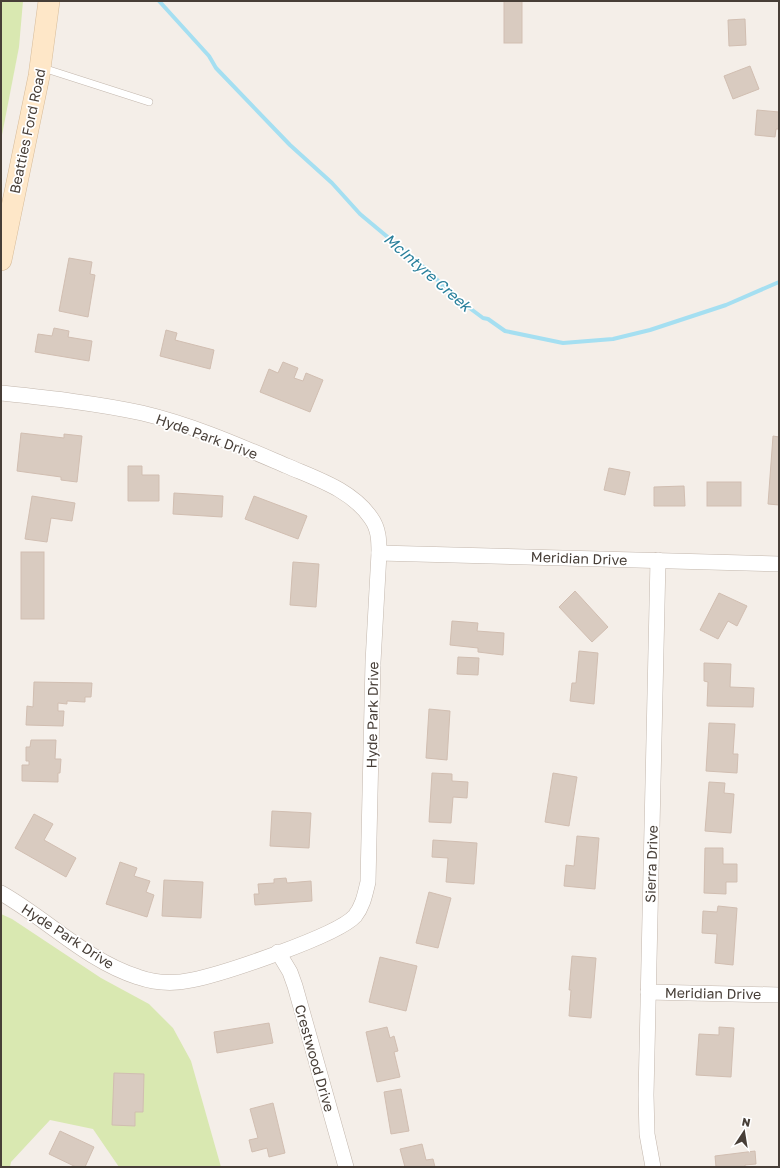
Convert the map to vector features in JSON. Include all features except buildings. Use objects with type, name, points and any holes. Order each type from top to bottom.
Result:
[{"type":"main road","name":"Beatties Ford Road","points":[[1,260],[6,212],[40,67],[49,1]]},
{"type":"street","name":"Hyde Park Drive","points":[[1,393],[87,403],[142,413],[182,424],[227,440],[321,481],[353,499],[372,519],[378,536],[379,553],[373,662],[368,882],[364,898],[355,916],[345,924],[331,931],[278,952],[192,980],[160,982],[139,978],[98,958],[1,893]]},
{"type":"street","name":"Meridian Drive","points":[[379,553],[779,564]]},
{"type":"street","name":"Sierra Drive","points":[[652,1167],[647,1134],[646,1095],[658,560]]},
{"type":"street","name":"Crestwood Drive","points":[[278,952],[290,972],[295,986],[346,1167]]},
{"type":"street","name":"Meridian Drive","points":[[648,992],[779,995]]},
{"type":"lane","points":[[40,67],[149,102]]},
{"type":"green space","points":[[1,1],[23,1],[19,47],[1,140]]},
{"type":"green space","points":[[1,914],[12,919],[101,978],[149,1004],[173,1028],[191,1061],[221,1167],[119,1167],[93,1129],[50,1120],[11,1162],[10,1167],[1,1167]]},
{"type":"waterway","name":"McIntyre Creek","points":[[159,1],[209,56],[216,68],[290,145],[332,183],[360,214],[432,274],[448,292],[483,318],[488,319],[505,331],[563,343],[613,339],[650,330],[726,305],[779,282]]}]
